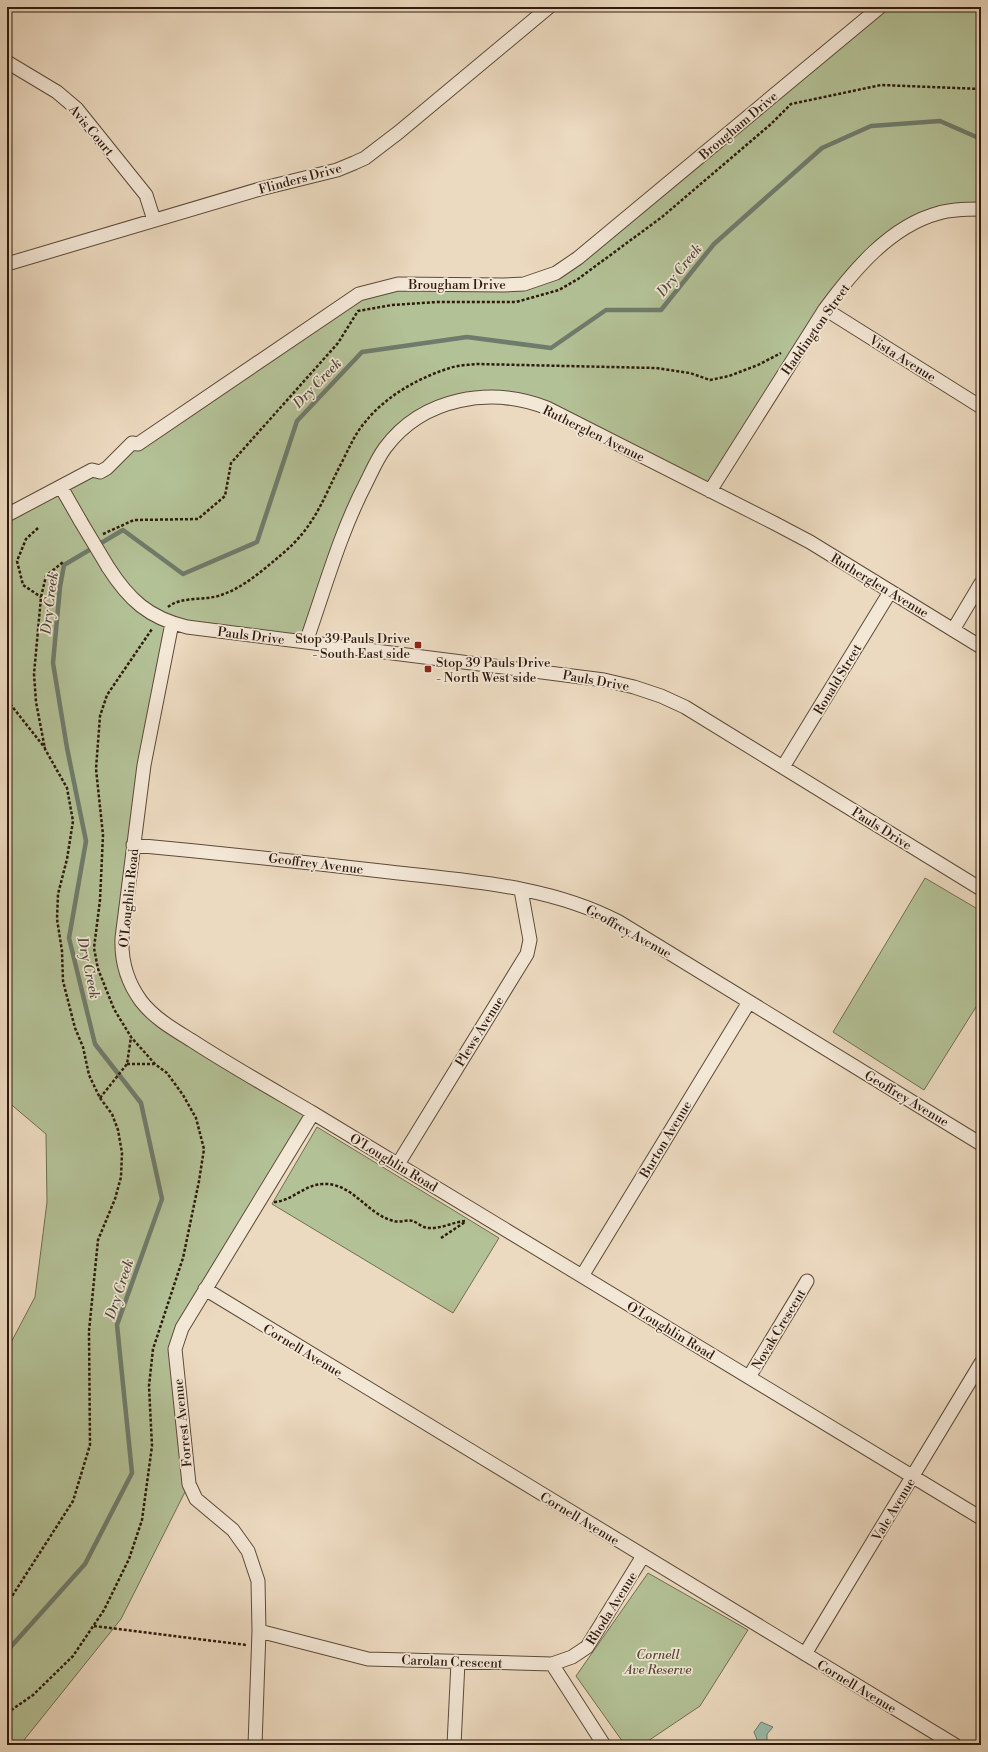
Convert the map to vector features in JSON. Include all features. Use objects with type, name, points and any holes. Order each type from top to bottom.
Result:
[{"type":"street","name":"Flinders Drive","points":[[7,264],[260,189],[336,170],[365,158],[399,132],[549,7]]},
{"type":"street","name":"Brougham Drive","points":[[7,515],[92,470],[100,472],[107,468],[132,442],[138,444],[359,294],[398,284],[524,284],[544,278],[562,270],[880,7]]},
{"type":"street","name":"Avis Court","points":[[7,62],[57,92],[77,109],[146,195],[154,220]]},
{"type":"street","name":"Haddington Street","points":[[710,491],[801,345],[840,289],[870,256],[907,226],[940,212],[981,209]]},
{"type":"street","name":"Vista Avenue","points":[[825,310],[981,407]]},
{"type":"street","name":"Rutherglen Avenue","points":[[306,642],[348,521],[379,457],[393,439],[411,423],[432,410],[449,403],[486,397],[530,402],[547,408],[810,542],[981,647]]},
{"type":"street","name":"Pauls Drive","points":[[61,487],[108,567],[124,591],[133,600],[166,620],[200,629],[604,680],[634,687],[661,696],[685,707],[981,889]]},
{"type":"street","points":[[953,630],[981,583]]},
{"type":"street","name":"Ronald Street","points":[[783,767],[890,592]]},
{"type":"street","name":"O'Loughlin Road","points":[[166,620],[144,765],[123,924],[122,946],[125,968],[141,1001],[156,1016],[211,1053],[398,1164],[981,1518]]},
{"type":"street","name":"Geoffrey Avenue","points":[[134,845],[248,855],[495,884],[565,899],[600,912],[981,1144]]},
{"type":"street","name":"Plews Avenue","points":[[398,1164],[527,954],[530,940],[522,890]]},
{"type":"street","name":"Burton Avenue","points":[[582,1276],[749,1002]]},
{"type":"street","name":"Forrest Avenue","points":[[255,1745],[259,1631],[258,1581],[248,1551],[232,1530],[196,1499],[187,1476],[175,1349],[182,1328],[313,1113]]},
{"type":"street","name":"Novak Crescent","points":[[749,1377],[807,1281]]},
{"type":"street","name":"Cornell Avenue","points":[[205,1289],[955,1745]]},
{"type":"street","name":"Vale Avenue","points":[[805,1654],[981,1363]]},
{"type":"street","name":"Rhoda Avenue","points":[[552,1664],[572,1657],[587,1647],[643,1556]]},
{"type":"street","name":"Carolan Crescent","points":[[259,1631],[368,1659],[552,1664]]},
{"type":"street","points":[[454,1745],[458,1662]]},
{"type":"street","points":[[552,1664],[604,1745]]},
{"type":"path","points":[[791,104],[881,85],[981,89]]},
{"type":"path","points":[[102,534],[134,520],[198,520],[220,501],[225,496],[231,463],[338,343],[358,311]]},
{"type":"path","points":[[7,1713],[33,1695],[73,1656],[94,1626],[129,1559],[142,1520],[152,1446],[149,1386],[153,1349],[183,1258],[204,1149],[196,1118],[167,1073],[155,1064],[131,1037],[110,998],[98,969],[94,948],[100,900],[103,835],[96,769],[97,738],[100,716],[107,695],[121,672],[166,620],[166,608],[171,604],[220,596],[248,581],[282,555],[300,537],[319,512],[345,455],[366,420],[386,400],[432,375],[451,367],[477,364],[591,366],[656,368],[690,373],[710,380],[728,376],[758,365],[787,350],[801,345]]},
{"type":"path","points":[[38,528],[26,539],[17,561],[23,585],[41,597]]},
{"type":"path","points":[[45,749],[36,702],[34,674],[41,597],[46,576],[64,562]]},
{"type":"path","points":[[7,700],[45,749],[67,788],[73,821],[67,859],[58,894],[57,919],[62,951],[62,981],[75,1028],[83,1048],[89,1075],[100,1098],[112,1114],[118,1130],[122,1154],[121,1177],[98,1240],[92,1293],[89,1331],[90,1446],[73,1500],[7,1604]]},
{"type":"path","points":[[100,1098],[127,1064],[131,1037]]},
{"type":"path","points":[[127,1064],[155,1064]]},
{"type":"path","points":[[270,1202],[289,1199],[312,1187],[322,1184],[344,1188],[355,1195],[370,1209],[395,1222],[411,1220],[429,1228],[466,1221]]},
{"type":"path","points":[[441,1238],[471,1218]]},
{"type":"path","points":[[94,1626],[258,1646]]},
{"type":"green space","points":[[880,7],[981,7],[981,209],[918,220],[840,289],[710,491],[537,404],[449,403],[411,423],[381,454],[306,642],[166,621],[122,946],[133,988],[149,1010],[313,1113],[178,1335],[189,1484],[121,1619],[20,1745],[7,1745],[7,1350],[35,1297],[47,1202],[46,1134],[7,1101],[7,514],[92,470],[351,298],[392,285],[544,278]]},
{"type":"green space","points":[[925,878],[981,911],[981,999],[924,1090],[833,1032]]},
{"type":"green space","points":[[317,1127],[499,1238],[453,1313],[272,1204]]},
{"type":"green space","name":"Cornell Ave Reserve","points":[[648,1573],[748,1630],[700,1706],[642,1745],[625,1745],[576,1676]]},
{"type":"shaded area","points":[[761,1722],[773,1727],[767,1734],[767,1744],[758,1742],[754,1732]]},
{"type":"waterway","name":"Dry Creek","points":[[7,1651],[85,1564],[132,1473],[117,1325],[162,1199],[141,1103],[95,1044],[69,938],[86,841],[67,748],[53,663],[60,587],[64,565],[123,530],[183,574],[257,542],[297,421],[362,352],[467,337],[551,348],[606,310],[661,310],[714,244],[822,148],[871,126],[940,121],[981,139]]},
{"type":"place","name":"Stop 39 Pauls Drive - South East side","points":[[418,645]]},
{"type":"place","name":"Stop 39 Pauls Drive - North West side","points":[[428,669]]}]
